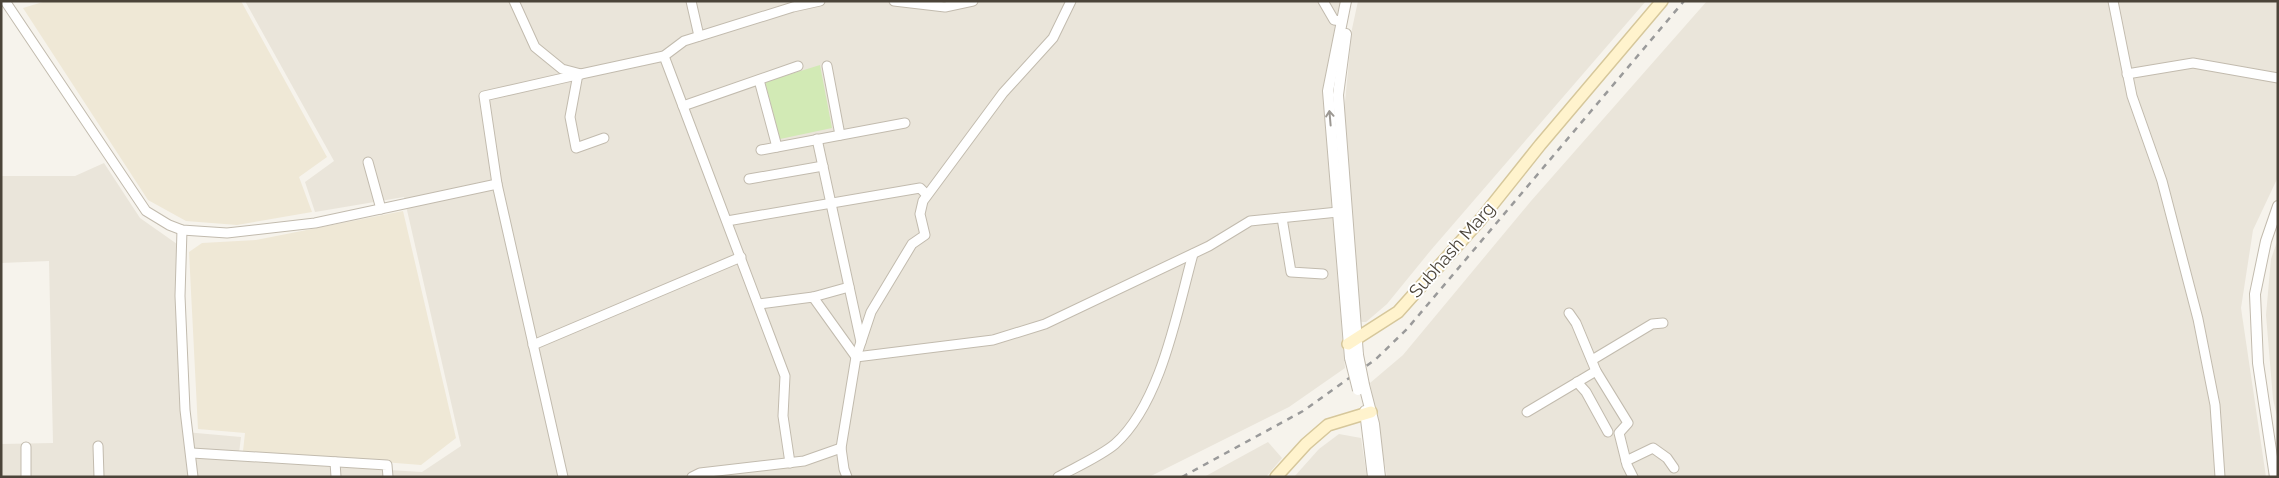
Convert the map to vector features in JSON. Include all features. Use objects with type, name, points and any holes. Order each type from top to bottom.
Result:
[{"type":"main road","name":"Subhash Marg","points":[[1352,342],[1398,312],[1481,219],[1540,145],[1662,1]]},
{"type":"main road","points":[[1276,477],[1306,444],[1328,425],[1368,413]]},
{"type":"street","points":[[5,1],[146,211],[169,225],[182,230],[227,233],[315,223],[498,184]]},
{"type":"street","points":[[514,1],[535,47],[562,69],[579,74]]},
{"type":"street","points":[[691,1],[699,36]]},
{"type":"street","points":[[563,477],[498,184],[484,96],[664,56],[684,41],[793,7],[820,1]]},
{"type":"street","points":[[894,1],[945,7],[973,1]]},
{"type":"street","points":[[847,477],[841,448],[856,357],[871,312],[912,244],[925,234],[920,214],[923,201],[1004,93],[1053,38],[1071,1]]},
{"type":"street","points":[[1323,1],[1334,20],[1342,21]]},
{"type":"street","points":[[1346,1],[1328,91],[1338,212],[1354,357],[1368,413],[1380,477]]},
{"type":"street","points":[[1352,1],[1346,28],[1338,95],[1352,342]]},
{"type":"street","points":[[2113,1],[2132,96],[2162,181],[2198,319],[2215,405],[2220,477]]},
{"type":"street","points":[[664,56],[728,221],[785,376],[783,416],[790,463]]},
{"type":"street","points":[[2127,74],[2193,63],[2278,78]]},
{"type":"street","points":[[683,106],[798,66]]},
{"type":"street","points":[[827,66],[840,135]]},
{"type":"street","points":[[579,74],[570,117],[576,148],[604,138]]},
{"type":"street","points":[[759,80],[777,147]]},
{"type":"street","points":[[761,150],[905,123]]},
{"type":"street","points":[[818,139],[861,342]]},
{"type":"street","points":[[368,162],[381,208]]},
{"type":"street","points":[[749,179],[823,166]]},
{"type":"street","points":[[728,221],[920,188],[928,195]]},
{"type":"street","points":[[2275,477],[2258,363],[2255,294],[2266,241],[2278,206]]},
{"type":"street","points":[[856,357],[993,340],[1045,324],[1193,254],[1250,221],[1338,212]]},
{"type":"street","points":[[1282,218],[1291,272],[1323,274]]},
{"type":"street","points":[[182,230],[180,296],[185,410],[192,453],[193,477]]},
{"type":"street","points":[[1058,477],[1114,445],[1140,415],[1165,357],[1193,254]]},
{"type":"street","points":[[534,345],[741,257]]},
{"type":"street","points":[[759,304],[813,297],[849,287]]},
{"type":"street","points":[[813,297],[856,357]]},
{"type":"street","points":[[1569,313],[1576,323],[1596,371],[1628,423],[1619,433],[1626,462],[1633,477]]},
{"type":"street","points":[[1592,360],[1652,324],[1663,323]]},
{"type":"street","points":[[1527,412],[1596,371]]},
{"type":"street","points":[[1577,382],[1586,392],[1608,432]]},
{"type":"street","points":[[1368,413],[1373,477]]},
{"type":"street","points":[[98,446],[99,477]]},
{"type":"street","points":[[26,447],[26,477]]},
{"type":"street","points":[[692,477],[700,474],[804,461],[841,448]]},
{"type":"street","points":[[1626,462],[1653,448],[1667,458],[1674,468]]},
{"type":"street","points":[[192,453],[387,466],[388,477]]},
{"type":"street","points":[[335,462],[336,477]]},
{"type":"shaded area","points":[[46,1],[241,1],[327,157],[299,177],[312,212],[237,225],[186,221],[148,200],[23,8]]},
{"type":"shaded area","points":[[245,1],[1341,1],[1323,96],[1345,368],[1289,407],[1149,477],[1,477],[1,444],[53,443],[49,261],[1,263],[1,176],[75,176],[104,163],[140,218],[177,244],[185,432],[241,437],[238,461],[422,472],[461,446],[404,197],[315,212],[305,182],[334,161]]},
{"type":"shaded area","points":[[1358,1],[1646,1],[1431,250],[1387,304],[1366,322],[1359,320],[1344,112],[1352,29]]},
{"type":"shaded area","points":[[1707,1],[2278,1],[2278,177],[2253,230],[2241,308],[2266,477],[1387,477],[1370,383],[1403,355],[1531,201]]},
{"type":"shaded area","points":[[403,211],[456,438],[421,465],[243,451],[245,433],[198,429],[189,252],[202,243],[256,240]]},
{"type":"shaded area","points":[[2278,239],[2278,421],[2273,399],[2266,315],[2271,259]]},
{"type":"shaded area","points":[[1339,434],[1361,438],[1367,477],[1294,477],[1319,449]]},
{"type":"shaded area","points":[[1268,442],[1282,458],[1266,477],[1204,477]]},
{"type":"green space","points":[[820,65],[832,128],[780,139],[765,82]]},
{"type":"railway","points":[[1182,477],[1303,411],[1376,359],[1407,329],[1684,1]]}]
